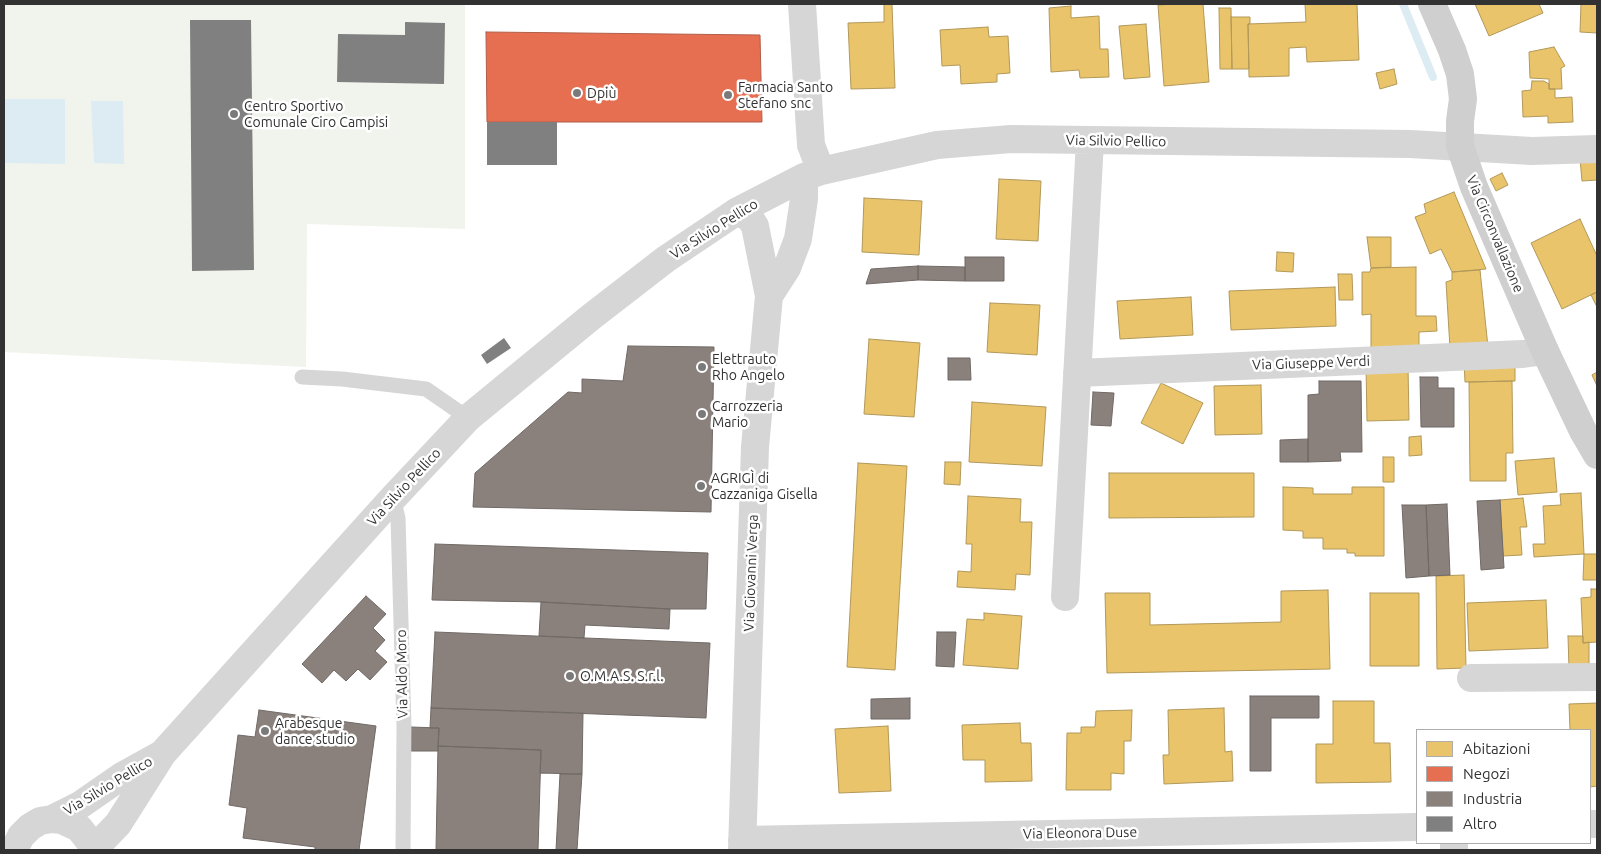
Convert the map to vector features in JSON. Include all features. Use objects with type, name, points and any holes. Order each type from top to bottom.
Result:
[{"type":"street","points":[[802,4],[812,174]]},
{"type":"street","name":"Via Circonvallazione","points":[[1432,4],[1460,74],[1463,99],[1460,121],[1460,146],[1474,188],[1545,351],[1583,431],[1597,455]]},
{"type":"street","name":"Via Silvio Pellico","points":[[93,850],[118,824],[163,753],[393,498],[468,418],[666,259],[736,212],[812,174],[937,145],[1011,139],[1460,146],[1523,151],[1597,149]]},
{"type":"street","points":[[1065,597],[1090,141]]},
{"type":"street","name":"Via Giovanni Verga","points":[[769,296],[787,268],[798,239],[804,199],[812,174]]},
{"type":"street","name":"Via Giovanni Verga","points":[[736,212],[749,218],[755,226],[769,296],[755,447],[742,845]]},
{"type":"street","name":"Via Giuseppe Verdi","points":[[1077,373],[1514,355],[1545,351]]},
{"type":"street","points":[[1471,678],[1597,677]]},
{"type":"street","name":"Via Silvio Pellico","points":[[14,850],[21,836],[30,827],[40,821],[52,819],[80,805],[122,776],[163,753]]},
{"type":"street","points":[[52,819],[62,820],[79,828],[86,835],[93,850]]},
{"type":"street","name":"Via Eleonora Duse","points":[[742,845],[1171,841],[1416,827]]},
{"type":"lane","points":[[302,377],[342,379],[426,389],[468,418]]},
{"type":"lane","name":"Via Aldo Moro","points":[[393,498],[398,518],[404,726],[404,850]]},
{"type":"shaded area","name":"Centro Sportivo Comunale Ciro Campisi","points":[[4,4],[465,4],[465,229],[307,224],[306,367],[4,352]]},
{"type":"shaded area","points":[[4,99],[65,99],[65,164],[4,163]]},
{"type":"shaded area","points":[[91,101],[123,101],[124,164],[94,163]]},
{"type":"building: Abitazioni","points":[[884,4],[892,4],[895,88],[851,89],[848,23],[884,22]]},
{"type":"building: Abitazioni","points":[[1203,4],[1209,82],[1164,86],[1158,5]]},
{"type":"building: Abitazioni","points":[[1305,4],[1357,4],[1359,60],[1307,62],[1306,47],[1289,48],[1289,76],[1249,77],[1248,24],[1306,22]]},
{"type":"building: Abitazioni","points":[[1475,4],[1539,4],[1543,13],[1489,36]]},
{"type":"building: Abitazioni","points":[[1581,4],[1597,4],[1597,33],[1580,32]]},
{"type":"building: Abitazioni","points":[[1071,6],[1071,18],[1099,16],[1100,49],[1108,49],[1109,77],[1080,78],[1079,70],[1051,72],[1049,8]]},
{"type":"building: Abitazioni","points":[[1219,8],[1231,8],[1232,69],[1220,69]]},
{"type":"building: Abitazioni","points":[[1231,17],[1250,17],[1250,24],[1248,24],[1249,69],[1232,69]]},
{"type":"building: Abitazioni","points":[[1146,24],[1150,77],[1124,79],[1119,26]]},
{"type":"building: Abitazioni","points":[[988,27],[989,37],[1008,36],[1010,73],[997,74],[997,82],[961,84],[960,65],[942,66],[940,30]]},
{"type":"building: Abitazioni","points":[[1554,47],[1565,66],[1561,68],[1562,89],[1549,89],[1549,79],[1530,78],[1529,52]]},
{"type":"building: Abitazioni","points":[[1394,69],[1397,84],[1380,89],[1376,73]]},
{"type":"building: Abitazioni","points":[[1532,81],[1544,81],[1549,84],[1549,89],[1555,89],[1555,98],[1572,97],[1573,122],[1548,123],[1548,116],[1523,117],[1522,91],[1531,90]]},
{"type":"building: Abitazioni","points":[[1597,158],[1597,180],[1582,181],[1580,159]]},
{"type":"building: Abitazioni","points":[[1502,173],[1508,185],[1496,191],[1490,179]]},
{"type":"building: Abitazioni","points":[[999,179],[1041,181],[1038,241],[996,239]]},
{"type":"building: Abitazioni","points":[[1454,192],[1486,269],[1452,272],[1441,249],[1430,254],[1415,217],[1426,213],[1424,204]]},
{"type":"building: Abitazioni","points":[[864,198],[922,201],[919,255],[862,252]]},
{"type":"building: Abitazioni","points":[[1580,219],[1597,256],[1597,292],[1562,309],[1531,243]]},
{"type":"building: Abitazioni","points":[[1367,237],[1391,237],[1391,267],[1371,268]]},
{"type":"building: Abitazioni","points":[[1277,252],[1294,253],[1293,272],[1276,271]]},
{"type":"building: Abitazioni","points":[[1416,267],[1416,316],[1436,316],[1437,331],[1419,332],[1419,352],[1371,353],[1371,314],[1362,315],[1362,272],[1370,272],[1371,268]]},
{"type":"building: Abitazioni","points":[[1480,270],[1488,347],[1450,348],[1446,282],[1452,280],[1452,272]]},
{"type":"building: Abitazioni","points":[[1338,274],[1352,274],[1353,300],[1339,300]]},
{"type":"building: Abitazioni","points":[[1335,287],[1336,326],[1231,330],[1229,291]]},
{"type":"building: Abitazioni","points":[[1597,292],[1597,307],[1591,295]]},
{"type":"building: Abitazioni","points":[[1191,297],[1193,335],[1120,339],[1117,301]]},
{"type":"building: Abitazioni","points":[[990,303],[1040,305],[1037,355],[987,352]]},
{"type":"building: Abitazioni","points":[[869,339],[920,343],[914,417],[864,414]]},
{"type":"building: Abitazioni","points":[[1515,361],[1515,381],[1465,382],[1464,362]]},
{"type":"building: Abitazioni","points":[[1408,366],[1409,420],[1367,421],[1366,367]]},
{"type":"building: Abitazioni","points":[[1597,372],[1597,386],[1592,375]]},
{"type":"building: Abitazioni","points":[[1512,381],[1513,453],[1506,453],[1506,481],[1470,481],[1469,382]]},
{"type":"building: Abitazioni","points":[[1161,383],[1203,403],[1183,444],[1141,423]]},
{"type":"building: Abitazioni","points":[[1261,385],[1262,434],[1215,435],[1214,386]]},
{"type":"building: Abitazioni","points":[[972,402],[1046,407],[1042,466],[969,462]]},
{"type":"building: Abitazioni","points":[[1421,436],[1422,455],[1409,456],[1409,437]]},
{"type":"building: Abitazioni","points":[[1383,457],[1394,457],[1394,482],[1383,482]]},
{"type":"building: Abitazioni","points":[[1554,458],[1557,492],[1518,495],[1515,461]]},
{"type":"building: Abitazioni","points":[[945,462],[961,462],[960,485],[944,484]]},
{"type":"building: Abitazioni","points":[[858,463],[907,466],[895,670],[847,667]]},
{"type":"building: Abitazioni","points":[[1109,473],[1254,473],[1254,517],[1109,518]]},
{"type":"building: Abitazioni","points":[[1283,487],[1313,488],[1313,494],[1352,494],[1352,487],[1384,487],[1384,556],[1355,556],[1355,553],[1347,553],[1347,549],[1323,549],[1323,538],[1303,538],[1303,531],[1283,530]]},
{"type":"building: Abitazioni","points":[[1581,493],[1584,554],[1534,557],[1533,544],[1545,544],[1543,506],[1561,505],[1560,494]]},
{"type":"building: Abitazioni","points":[[968,496],[1021,499],[1020,522],[1032,522],[1030,575],[1016,574],[1015,590],[957,587],[958,571],[971,572],[972,544],[966,544]]},
{"type":"building: Abitazioni","points":[[1523,498],[1527,527],[1520,527],[1522,555],[1503,556],[1500,500]]},
{"type":"building: Abitazioni","points":[[1584,554],[1597,554],[1597,580],[1583,580]]},
{"type":"building: Abitazioni","points":[[1464,575],[1466,668],[1437,669],[1436,576]]},
{"type":"building: Abitazioni","points":[[1591,589],[1597,589],[1597,642],[1583,643],[1581,598],[1591,597]]},
{"type":"building: Abitazioni","points":[[1328,590],[1330,669],[1107,673],[1105,593],[1150,593],[1150,625],[1281,622],[1281,591]]},
{"type":"building: Abitazioni","points":[[1370,593],[1419,593],[1419,666],[1370,666]]},
{"type":"building: Abitazioni","points":[[1546,600],[1548,648],[1469,651],[1467,603]]},
{"type":"building: Abitazioni","points":[[984,613],[1022,616],[1018,669],[963,665],[967,619],[984,620]]},
{"type":"building: Abitazioni","points":[[1568,636],[1583,636],[1583,643],[1589,642],[1589,668],[1569,668]]},
{"type":"building: Abitazioni","points":[[1333,701],[1374,701],[1374,743],[1390,743],[1391,782],[1316,783],[1316,744],[1333,744]]},
{"type":"building: Abitazioni","points":[[1597,703],[1597,786],[1591,787],[1591,729],[1570,729],[1569,704]]},
{"type":"building: Abitazioni","points":[[1224,708],[1225,752],[1232,751],[1233,781],[1164,784],[1163,755],[1169,755],[1168,710]]},
{"type":"building: Abitazioni","points":[[1132,710],[1131,741],[1124,741],[1124,774],[1111,773],[1111,790],[1066,790],[1067,733],[1081,733],[1081,727],[1095,727],[1096,711]]},
{"type":"building: Abitazioni","points":[[1020,723],[1021,743],[1031,743],[1032,781],[985,782],[985,760],[963,760],[962,725]]},
{"type":"building: Abitazioni","points":[[888,726],[891,791],[839,793],[835,729]]},
{"type":"building: Negozi","points":[[486,32],[760,35],[762,122],[487,122]]},
{"type":"building: Industria","points":[[965,257],[1004,257],[1004,281],[965,281]]},
{"type":"building: Industria","points":[[918,266],[965,267],[965,281],[918,280]]},
{"type":"building: Industria","points":[[918,266],[918,280],[866,284],[871,269]]},
{"type":"building: Industria","points":[[628,346],[714,347],[711,512],[473,507],[475,473],[568,392],[582,393],[582,379],[623,381]]},
{"type":"building: Industria","points":[[948,358],[970,358],[971,380],[948,380]]},
{"type":"building: Industria","points":[[1420,377],[1438,377],[1438,388],[1454,388],[1454,427],[1421,427]]},
{"type":"building: Industria","points":[[1319,381],[1361,381],[1362,452],[1340,452],[1341,461],[1308,462],[1308,395],[1319,394]]},
{"type":"building: Industria","points":[[1093,392],[1114,393],[1111,426],[1091,425]]},
{"type":"building: Industria","points":[[1308,439],[1308,462],[1280,462],[1280,440]]},
{"type":"building: Industria","points":[[1500,500],[1504,568],[1481,570],[1477,501]]},
{"type":"building: Industria","points":[[1447,504],[1450,575],[1429,576],[1426,505]]},
{"type":"building: Industria","points":[[1402,505],[1426,505],[1429,576],[1406,578]]},
{"type":"building: Industria","points":[[435,544],[708,553],[706,609],[670,609],[541,602],[432,600]]},
{"type":"building: Industria","points":[[366,596],[386,614],[373,628],[385,640],[375,651],[387,662],[370,680],[358,669],[346,681],[334,670],[322,683],[302,664]]},
{"type":"building: Industria","points":[[541,602],[670,609],[669,629],[585,625],[584,638],[539,636]]},
{"type":"building: Industria","name":"O.M.A.S. S.r.l.","points":[[435,632],[710,643],[706,718],[431,708]]},
{"type":"building: Industria","points":[[937,632],[956,632],[954,667],[936,666]]},
{"type":"building: Industria","points":[[1250,696],[1319,696],[1319,718],[1271,718],[1271,771],[1250,771]]},
{"type":"building: Industria","points":[[910,698],[910,719],[871,719],[871,699]]},
{"type":"building: Industria","points":[[431,708],[583,713],[582,774],[540,773],[541,750],[438,746],[439,728],[430,728]]},
{"type":"building: Industria","points":[[259,710],[376,726],[359,850],[315,850],[315,847],[243,838],[247,808],[229,805],[238,735],[255,737]]},
{"type":"building: Industria","points":[[411,727],[439,728],[438,751],[411,751]]},
{"type":"building: Industria","points":[[438,746],[541,750],[538,850],[436,850]]},
{"type":"building: Industria","points":[[560,774],[582,774],[577,850],[556,850]]},
{"type":"building: Altro","points":[[190,20],[251,20],[254,270],[192,271]]},
{"type":"building: Altro","points":[[405,22],[445,23],[444,84],[337,82],[338,34],[405,35]]},
{"type":"building: Altro","points":[[487,122],[557,122],[557,165],[487,165]]},
{"type":"building: Altro","points":[[504,338],[511,348],[487,364],[481,355]]},
{"type":"waterway","points":[[1403,4],[1433,77]]},
{"type":"place","name":"Dpiù","points":[[577,93]]},
{"type":"place","name":"Farmacia Santo Stefano snc","points":[[728,95]]},
{"type":"place","name":"Centro Sportivo Comunale Ciro Campisi","points":[[234,114]]},
{"type":"place","name":"Elettrauto Rho Angelo","points":[[702,367]]},
{"type":"place","name":"Carrozzeria Mario","points":[[702,414]]},
{"type":"place","name":"AGRIGÌ di Cazzaniga Gisella","points":[[701,486]]},
{"type":"place","name":"O.M.A.S. S.r.l.","points":[[570,676]]},
{"type":"place","name":"Arabesque dance studio","points":[[265,731]]}]
